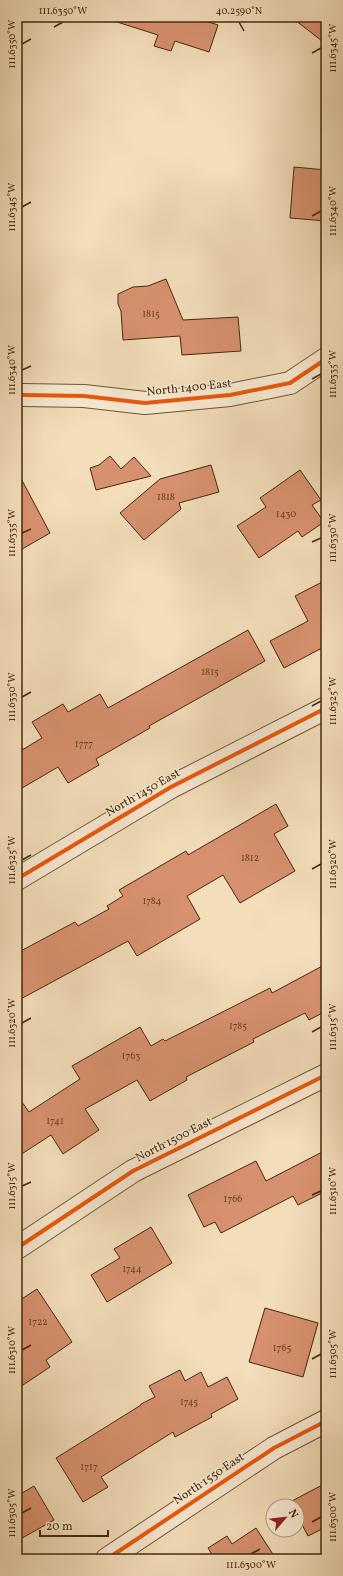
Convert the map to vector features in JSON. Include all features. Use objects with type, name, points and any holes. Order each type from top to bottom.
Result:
[{"type":"street","name":"North 1400 East","points":[[23,395],[84,396],[145,403],[230,395],[290,383],[326,359]]},
{"type":"street","name":"North 1450 East","points":[[17,880],[171,787],[326,708]]},
{"type":"street","name":"North 1500 East","points":[[17,1248],[134,1172],[326,1075]]},
{"type":"street","name":"North 1550 East","points":[[107,1559],[274,1448],[326,1422]]},
{"type":"building","points":[[114,17],[193,17],[218,25],[209,52],[175,41],[171,51],[154,46],[158,35],[114,21]]},
{"type":"building","points":[[291,17],[326,17],[326,44]]},
{"type":"building","points":[[294,167],[326,170],[326,221],[290,218]]},
{"type":"building","points":[[166,279],[183,320],[238,317],[241,351],[182,355],[180,336],[123,340],[118,294],[133,287],[148,286]]},
{"type":"building","points":[[110,456],[121,469],[134,457],[151,476],[96,490],[90,468],[99,465]]},
{"type":"building","points":[[211,465],[219,492],[179,503],[181,509],[144,540],[120,513],[160,479]]},
{"type":"building","points":[[300,470],[321,500],[312,505],[324,522],[302,537],[298,531],[259,558],[237,526],[266,507],[260,498]]},
{"type":"building","points":[[17,471],[50,533],[17,552]]},
{"type":"building","points":[[326,580],[326,656],[322,648],[284,668],[270,641],[308,621],[295,596]]},
{"type":"building","points":[[248,630],[265,661],[149,726],[150,728],[96,759],[99,765],[68,783],[58,767],[17,791],[17,753],[42,738],[32,722],[63,704],[68,712],[100,694],[108,708]]},
{"type":"building","points":[[276,804],[288,826],[274,834],[295,871],[240,903],[223,875],[187,896],[200,919],[137,956],[128,941],[17,1001],[17,953],[75,922],[78,926],[109,909],[107,906],[123,896],[119,890],[186,851],[188,855]]},
{"type":"building","points":[[326,964],[326,1011],[309,1020],[305,1013],[253,1039],[254,1042],[186,1077],[187,1080],[150,1101],[137,1080],[85,1109],[99,1130],[63,1154],[51,1135],[17,1157],[17,1095],[29,1112],[80,1079],[72,1066],[140,1027],[151,1046],[163,1039],[165,1041],[270,988],[272,993]]},
{"type":"building","points":[[326,1150],[326,1191],[298,1205],[293,1196],[221,1233],[215,1222],[204,1227],[188,1195],[256,1161],[266,1181]]},
{"type":"building","points":[[151,1227],[172,1263],[107,1302],[91,1275],[120,1258],[114,1249]]},
{"type":"building","points":[[37,1289],[72,1342],[46,1360],[50,1367],[17,1389],[17,1302]]},
{"type":"building","points":[[265,1308],[318,1323],[303,1377],[249,1362]]},
{"type":"building","points":[[180,1370],[185,1381],[201,1372],[208,1387],[227,1377],[238,1399],[211,1414],[212,1417],[175,1437],[173,1432],[101,1477],[108,1487],[83,1502],[56,1458],[141,1404],[155,1397],[149,1386]]},
{"type":"building","points":[[326,1483],[326,1527],[308,1536],[305,1530],[305,1498],[298,1498]]},
{"type":"building","points":[[34,1486],[54,1520],[17,1541],[17,1496]]},
{"type":"building","points":[[256,1528],[276,1559],[208,1559],[213,1556],[208,1548],[227,1536],[232,1544]]},
{"type":"cycle path","points":[[23,395],[84,396],[145,403],[230,395],[290,383],[326,359]]},
{"type":"cycle path","points":[[17,879],[171,787],[326,708]]},
{"type":"cycle path","points":[[17,1248],[133,1171],[326,1075]]},
{"type":"cycle path","points":[[107,1559],[274,1448],[326,1421]]}]
